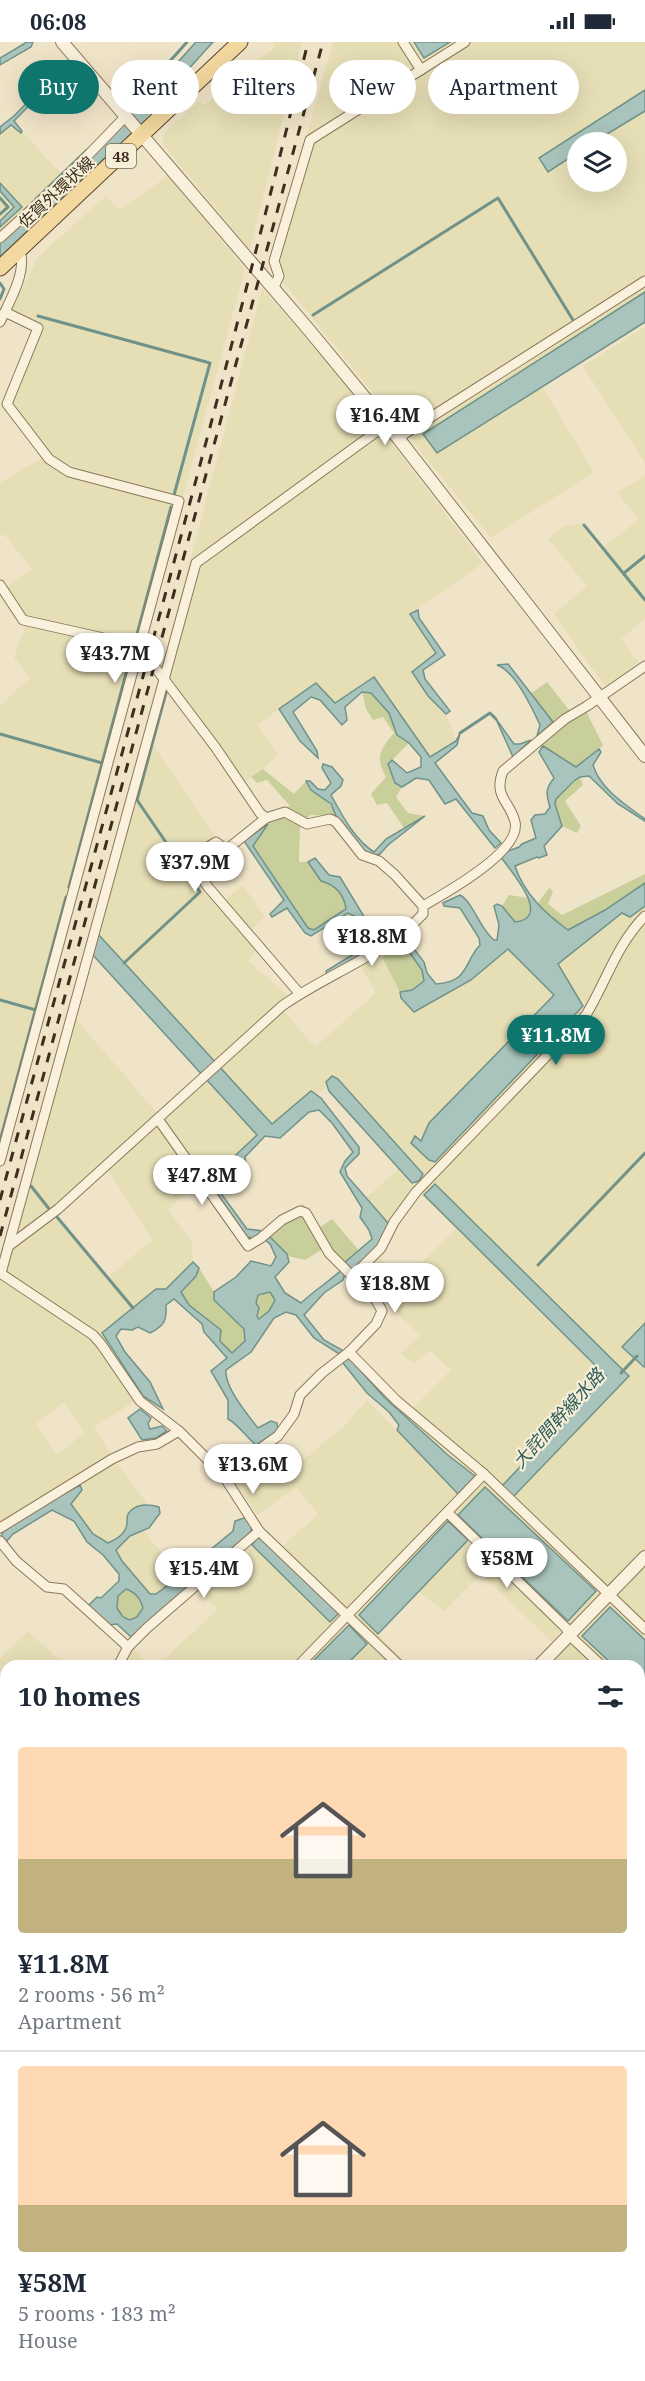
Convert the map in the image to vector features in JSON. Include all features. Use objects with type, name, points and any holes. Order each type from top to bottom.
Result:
[{"type":"main road","name":"佐賀外環状線","points":[[0,268],[20,251],[138,133],[240,42]]},
{"type":"street","points":[[62,42],[387,424],[645,756]]},
{"type":"street","points":[[403,42],[421,70]]},
{"type":"street","points":[[273,289],[279,276],[274,261],[310,140],[465,42]]},
{"type":"street","points":[[0,238],[66,178],[125,117]]},
{"type":"street","points":[[0,322],[23,261],[20,251]]},
{"type":"street","points":[[398,438],[645,280]]},
{"type":"street","points":[[0,1161],[179,501],[69,472],[49,459],[7,404],[38,328],[5,312]]},
{"type":"street","points":[[387,424],[196,563],[1,1273],[93,1335],[102,1344],[140,1401],[178,1431],[223,1475],[259,1531],[394,1660]]},
{"type":"street","points":[[0,585],[24,620],[139,646],[164,677],[260,813],[266,818]]},
{"type":"street","points":[[423,906],[465,881],[510,843],[515,833],[515,822],[502,798],[498,783],[502,771],[565,719],[600,698],[645,666]]},
{"type":"street","points":[[10,1245],[58,1209],[282,1006],[407,932],[423,914],[423,906],[379,861],[362,855],[336,822],[330,819],[307,824],[285,812],[266,818],[226,850],[216,842],[189,859],[208,887],[300,994]]},
{"type":"street","points":[[353,1276],[381,1248],[394,1222],[424,1183],[586,1015],[597,997],[616,954],[645,916]]},
{"type":"street","points":[[158,1119],[248,1246],[282,1220],[300,1211],[306,1213],[329,1253],[376,1300],[382,1311],[376,1324],[349,1352],[322,1373],[300,1395],[294,1414],[278,1436],[223,1475]]},
{"type":"street","points":[[349,1352],[397,1401],[506,1494],[645,1629]]},
{"type":"street","points":[[0,1528],[112,1459],[138,1447],[157,1443],[178,1431]]},
{"type":"street","points":[[304,1660],[484,1474]]},
{"type":"street","points":[[448,1513],[596,1660]]},
{"type":"street","points":[[120,1660],[128,1647],[259,1531]]},
{"type":"street","points":[[2,1544],[16,1561],[47,1587],[64,1589],[128,1647]]},
{"type":"street","points":[[545,1660],[645,1557]]},
{"type":"shaded area","points":[[274,42],[302,42],[298,60],[259,60],[274,48]]},
{"type":"shaded area","points":[[333,42],[645,42],[645,292],[529,366],[594,472],[491,538],[270,266],[313,114],[317,114],[317,99]]},
{"type":"shaded area","points":[[211,99],[211,114],[284,114],[250,250],[163,145],[164,133],[185,114],[199,114],[200,101],[204,105]]},
{"type":"shaded area","points":[[12,122],[66,178],[0,238],[0,133]]},
{"type":"shaded area","points":[[168,176],[245,269],[0,1170],[0,705],[30,678],[14,657],[25,628],[1,591],[32,569],[4,534],[0,536],[0,483],[44,457],[7,410],[42,327],[10,311],[39,256],[106,196],[119,210]]},
{"type":"shaded area","points":[[262,289],[342,378],[483,563],[410,614],[436,653],[412,673],[428,696],[446,714],[456,741],[430,758],[374,677],[335,703],[316,683],[257,725],[278,754],[263,769],[239,786],[159,678]]},
{"type":"shaded area","points":[[645,327],[645,463],[583,366]]},
{"type":"shaded area","points":[[645,476],[645,619],[621,639],[639,663],[606,688],[554,614],[587,586],[548,539],[563,527],[580,523],[599,550],[639,520],[617,492]]},
{"type":"shaded area","points":[[145,733],[217,839],[185,859],[220,904],[243,885],[265,917],[250,931],[260,945],[248,961],[287,995],[278,1004],[315,1047],[376,993],[359,964],[382,957],[400,992],[457,984],[517,934],[569,930],[605,910],[645,883],[645,1660],[553,1660],[577,1636],[568,1621],[552,1642],[481,1574],[444,1611],[418,1591],[378,1634],[403,1660],[164,1660],[217,1609],[196,1584],[255,1532],[277,1552],[318,1514],[296,1487],[257,1515],[229,1474],[278,1442],[298,1464],[344,1426],[367,1400],[457,1494],[475,1476],[405,1416],[451,1370],[430,1350],[414,1364],[401,1353],[420,1336],[394,1310],[409,1296],[392,1281],[365,1304],[346,1288],[378,1256],[404,1280],[456,1229],[413,1187],[389,1224],[366,1198],[398,1170],[325,1088],[265,1132],[213,1182],[198,1183],[168,1209],[192,1243],[193,1262],[166,1289],[156,1289],[103,1333],[143,1396],[94,1427],[115,1461],[152,1510],[141,1528],[184,1579],[157,1606],[59,1502],[0,1537],[0,1272],[70,1018],[76,1019],[157,1113],[201,1073],[92,954]],"holes":[[[104,1163],[152,1240],[108,1277],[50,1210]],[[64,1402],[84,1433],[57,1455],[36,1424]]]},
{"type":"shaded area","points":[[28,1631],[59,1660],[0,1660]]},
{"type":"shaded area","points":[[134,1649],[145,1660],[126,1660]]},
{"type":"green space","points":[[547,682],[570,711],[583,705],[603,745],[585,767],[565,775],[536,740],[546,721],[530,694]]},
{"type":"green space","points":[[362,692],[371,693],[389,713],[397,735],[409,743],[388,764],[395,783],[402,787],[396,797],[408,813],[425,816],[404,828],[387,803],[377,805],[371,794],[386,777],[380,759],[382,749],[394,733],[383,717],[373,720],[366,709]]},
{"type":"green space","points":[[263,769],[294,794],[306,781],[329,804],[336,816],[310,815],[300,828],[299,862],[308,862],[321,881],[338,891],[346,909],[314,930],[308,928],[243,833],[259,818],[290,806],[267,780],[257,783],[251,777]]},
{"type":"green space","points":[[580,777],[583,785],[565,801],[581,826],[577,833],[562,826],[555,803],[556,799]]},
{"type":"green space","points":[[645,874],[645,883],[605,910],[569,930],[543,911],[538,903],[549,888],[553,891],[548,904],[562,915]]},
{"type":"green space","points":[[509,895],[529,898],[532,909],[529,915],[521,921],[515,922],[502,906]]},
{"type":"green space","points":[[402,942],[422,970],[424,981],[412,990],[400,992],[382,957]]},
{"type":"green space","points":[[303,1204],[319,1228],[332,1219],[363,1255],[342,1274],[323,1249],[305,1260],[283,1255],[263,1231]]},
{"type":"green space","points":[[199,1268],[214,1292],[214,1300],[244,1329],[245,1341],[232,1353],[220,1341],[220,1330],[189,1305],[181,1292],[196,1276]]},
{"type":"green space","points":[[270,1291],[275,1300],[269,1312],[259,1319],[256,1303],[258,1295]]},
{"type":"green space","points":[[126,1589],[137,1596],[143,1608],[137,1617],[130,1620],[123,1617],[117,1608],[118,1596]]},
{"type":"water","points":[[27,42],[33,42],[31,47],[0,65],[0,58]]},
{"type":"water","points":[[196,42],[213,42],[197,60],[180,60]]},
{"type":"water","points":[[414,42],[450,42],[424,58]]},
{"type":"water","points":[[645,90],[645,111],[610,132],[580,132]]},
{"type":"water","points":[[18,112],[21,114],[14,121],[22,131],[21,133],[11,125],[0,134],[0,127]]},
{"type":"water","points":[[136,114],[148,114],[144,118]]},
{"type":"water","points":[[120,127],[124,131],[125,139],[0,257],[0,242]]},
{"type":"water","points":[[567,140],[567,160],[548,172],[539,158]]},
{"type":"water","points":[[0,183],[22,207],[0,227],[0,221],[14,207],[0,191]]},
{"type":"water","points":[[645,292],[645,322],[437,453],[423,434]]},
{"type":"water","points":[[418,610],[419,618],[445,655],[423,670],[425,679],[450,711],[446,714],[428,696],[412,672],[436,653],[410,614]]},
{"type":"water","points":[[508,664],[553,722],[537,736],[540,725],[528,700],[510,675],[497,665]]},
{"type":"water","points":[[374,677],[430,757],[456,741],[460,733],[457,745],[435,763],[472,813],[483,816],[489,830],[501,843],[495,848],[456,799],[445,804],[429,780],[416,778],[402,787],[395,783],[388,764],[392,760],[407,773],[421,767],[421,757],[409,743],[397,735],[389,713],[371,693],[362,692],[345,707],[347,720],[342,725],[320,700],[311,697],[293,712],[317,751],[318,758],[300,741],[279,709],[316,683],[335,703]]},
{"type":"water","points":[[496,719],[514,744],[531,740],[513,757]]},
{"type":"water","points":[[543,746],[576,767],[599,749],[601,752],[593,765],[601,782],[614,796],[645,821],[618,804],[589,776],[580,777],[556,799],[555,804],[562,826],[544,846],[547,855],[515,866],[524,886],[544,910],[568,930],[605,910],[645,883],[645,906],[630,917],[622,913],[558,964],[583,1006],[435,1162],[429,1160],[411,1143],[415,1136],[421,1141],[429,1123],[554,995],[508,949],[471,980],[414,1012],[401,998],[400,992],[412,990],[424,981],[422,970],[402,942],[403,938],[405,937],[424,962],[427,973],[436,984],[447,982],[461,975],[480,945],[479,938],[460,908],[444,906],[443,903],[460,895],[465,898],[494,940],[497,940],[499,925],[494,906],[497,904],[502,906],[515,922],[526,919],[530,912],[530,904],[526,894],[501,857],[505,852],[536,838],[531,820],[535,815],[545,814],[550,807],[547,792],[554,778],[539,752]]},
{"type":"water","points":[[323,764],[332,767],[343,780],[341,786],[331,795],[355,834],[374,852],[386,839],[425,816],[380,854],[371,856],[362,850],[336,816],[331,804],[311,790],[306,781],[310,781],[318,789],[325,790],[331,783],[322,768]]},
{"type":"water","points":[[268,824],[253,846],[308,928],[314,930],[346,909],[338,891],[321,881],[308,862],[315,858],[329,875],[340,877],[377,938],[384,938],[414,919],[399,933],[327,975],[326,971],[370,944],[371,937],[356,917],[348,913],[311,936],[305,933],[287,908],[272,917],[270,914],[284,900],[244,841]]},
{"type":"water","points":[[98,934],[272,1124],[311,1091],[321,1098],[359,1147],[359,1154],[345,1168],[347,1176],[389,1224],[377,1248],[356,1268],[345,1274],[343,1280],[324,1293],[304,1315],[324,1340],[342,1350],[385,1398],[449,1456],[475,1476],[458,1494],[397,1430],[399,1425],[389,1412],[367,1393],[343,1363],[338,1353],[314,1338],[296,1315],[286,1312],[274,1318],[251,1352],[226,1370],[226,1377],[233,1392],[258,1428],[271,1421],[277,1423],[278,1430],[256,1445],[228,1419],[228,1400],[211,1371],[227,1358],[204,1332],[202,1324],[174,1299],[166,1305],[164,1322],[155,1330],[150,1333],[138,1327],[132,1330],[121,1329],[116,1336],[125,1352],[150,1382],[163,1409],[143,1396],[102,1333],[156,1289],[166,1289],[193,1262],[199,1268],[196,1276],[181,1292],[189,1305],[221,1330],[220,1341],[232,1353],[245,1341],[244,1329],[214,1300],[214,1292],[236,1277],[251,1261],[271,1266],[276,1257],[270,1244],[259,1235],[253,1238],[247,1237],[208,1181],[257,1135],[92,954]],"holes":[[[319,1110],[332,1123],[353,1152],[345,1161],[340,1172],[362,1208],[360,1217],[372,1239],[344,1263],[345,1267],[301,1303],[285,1293],[275,1277],[289,1262],[287,1254],[263,1231],[247,1229],[217,1188],[222,1176],[231,1176],[246,1164],[245,1157],[265,1136],[280,1138],[309,1112]],[[270,1292],[275,1300],[269,1311],[259,1319],[257,1316],[259,1308],[256,1303],[258,1295]]]},
{"type":"water","points":[[332,1076],[338,1079],[423,1174],[419,1181],[412,1183],[329,1091],[326,1082]]},
{"type":"water","points":[[435,1184],[629,1376],[513,1497],[502,1486],[606,1376],[424,1195]]},
{"type":"water","points":[[645,1323],[645,1366],[644,1367],[622,1347]]},
{"type":"water","points":[[140,1409],[151,1418],[148,1424],[150,1429],[162,1426],[167,1431],[156,1438],[142,1440],[128,1418]]},
{"type":"water","points":[[80,1485],[82,1490],[71,1504],[93,1534],[108,1543],[123,1533],[131,1510],[147,1505],[159,1507],[160,1513],[149,1528],[130,1536],[116,1550],[122,1561],[150,1594],[156,1594],[172,1582],[171,1570],[182,1573],[233,1531],[235,1521],[247,1517],[252,1527],[250,1534],[131,1637],[117,1624],[108,1625],[88,1606],[97,1597],[101,1598],[119,1581],[119,1574],[103,1555],[87,1542],[74,1521],[52,1510],[13,1534],[5,1543],[1,1538],[3,1531]],"holes":[[[126,1589],[137,1596],[143,1608],[137,1617],[130,1620],[123,1617],[117,1608],[118,1596]]]},
{"type":"water","points":[[485,1487],[596,1591],[568,1621],[458,1515]]},
{"type":"water","points":[[448,1521],[468,1540],[378,1634],[359,1615]]},
{"type":"water","points":[[257,1538],[262,1538],[339,1613],[330,1622],[252,1545]]},
{"type":"water","points":[[610,1607],[645,1640],[645,1660],[608,1660],[582,1636]]},
{"type":"water","points":[[349,1625],[367,1644],[351,1660],[314,1660]]},
{"type":"waterway","points":[[171,60],[187,42]]},
{"type":"waterway","points":[[110,147],[140,114]]},
{"type":"waterway","points":[[36,199],[87,150]]},
{"type":"waterway","points":[[0,198],[8,207],[0,214]]},
{"type":"waterway","points":[[313,315],[498,198],[573,320]]},
{"type":"waterway","points":[[0,283],[4,289],[0,299]]},
{"type":"waterway","points":[[38,316],[210,363],[174,495]]},
{"type":"waterway","points":[[136,638],[171,507]]},
{"type":"waterway","points":[[584,525],[645,600]]},
{"type":"waterway","points":[[624,573],[645,556]]},
{"type":"waterway","points":[[69,887],[132,651]]},
{"type":"waterway","points":[[124,963],[200,892],[137,800],[167,689]]},
{"type":"waterway","points":[[460,733],[490,713],[496,719]]},
{"type":"waterway","points":[[0,734],[102,763]]},
{"type":"waterway","points":[[0,1141],[66,897]]},
{"type":"waterway","points":[[0,1000],[36,1010]]},
{"type":"waterway","points":[[538,1265],[645,1153]]},
{"type":"waterway","points":[[31,1186],[50,1210]]},
{"type":"waterway","points":[[57,1217],[133,1308]]},
{"type":"waterway","points":[[621,1373],[637,1356]]},
{"type":"railway","points":[[0,1200],[197,477],[308,42]]},
{"type":"railway","points":[[0,1236],[323,42]]},
{"type":"water label","name":"大詫間幹線水路","points":[[558,1418]]}]
